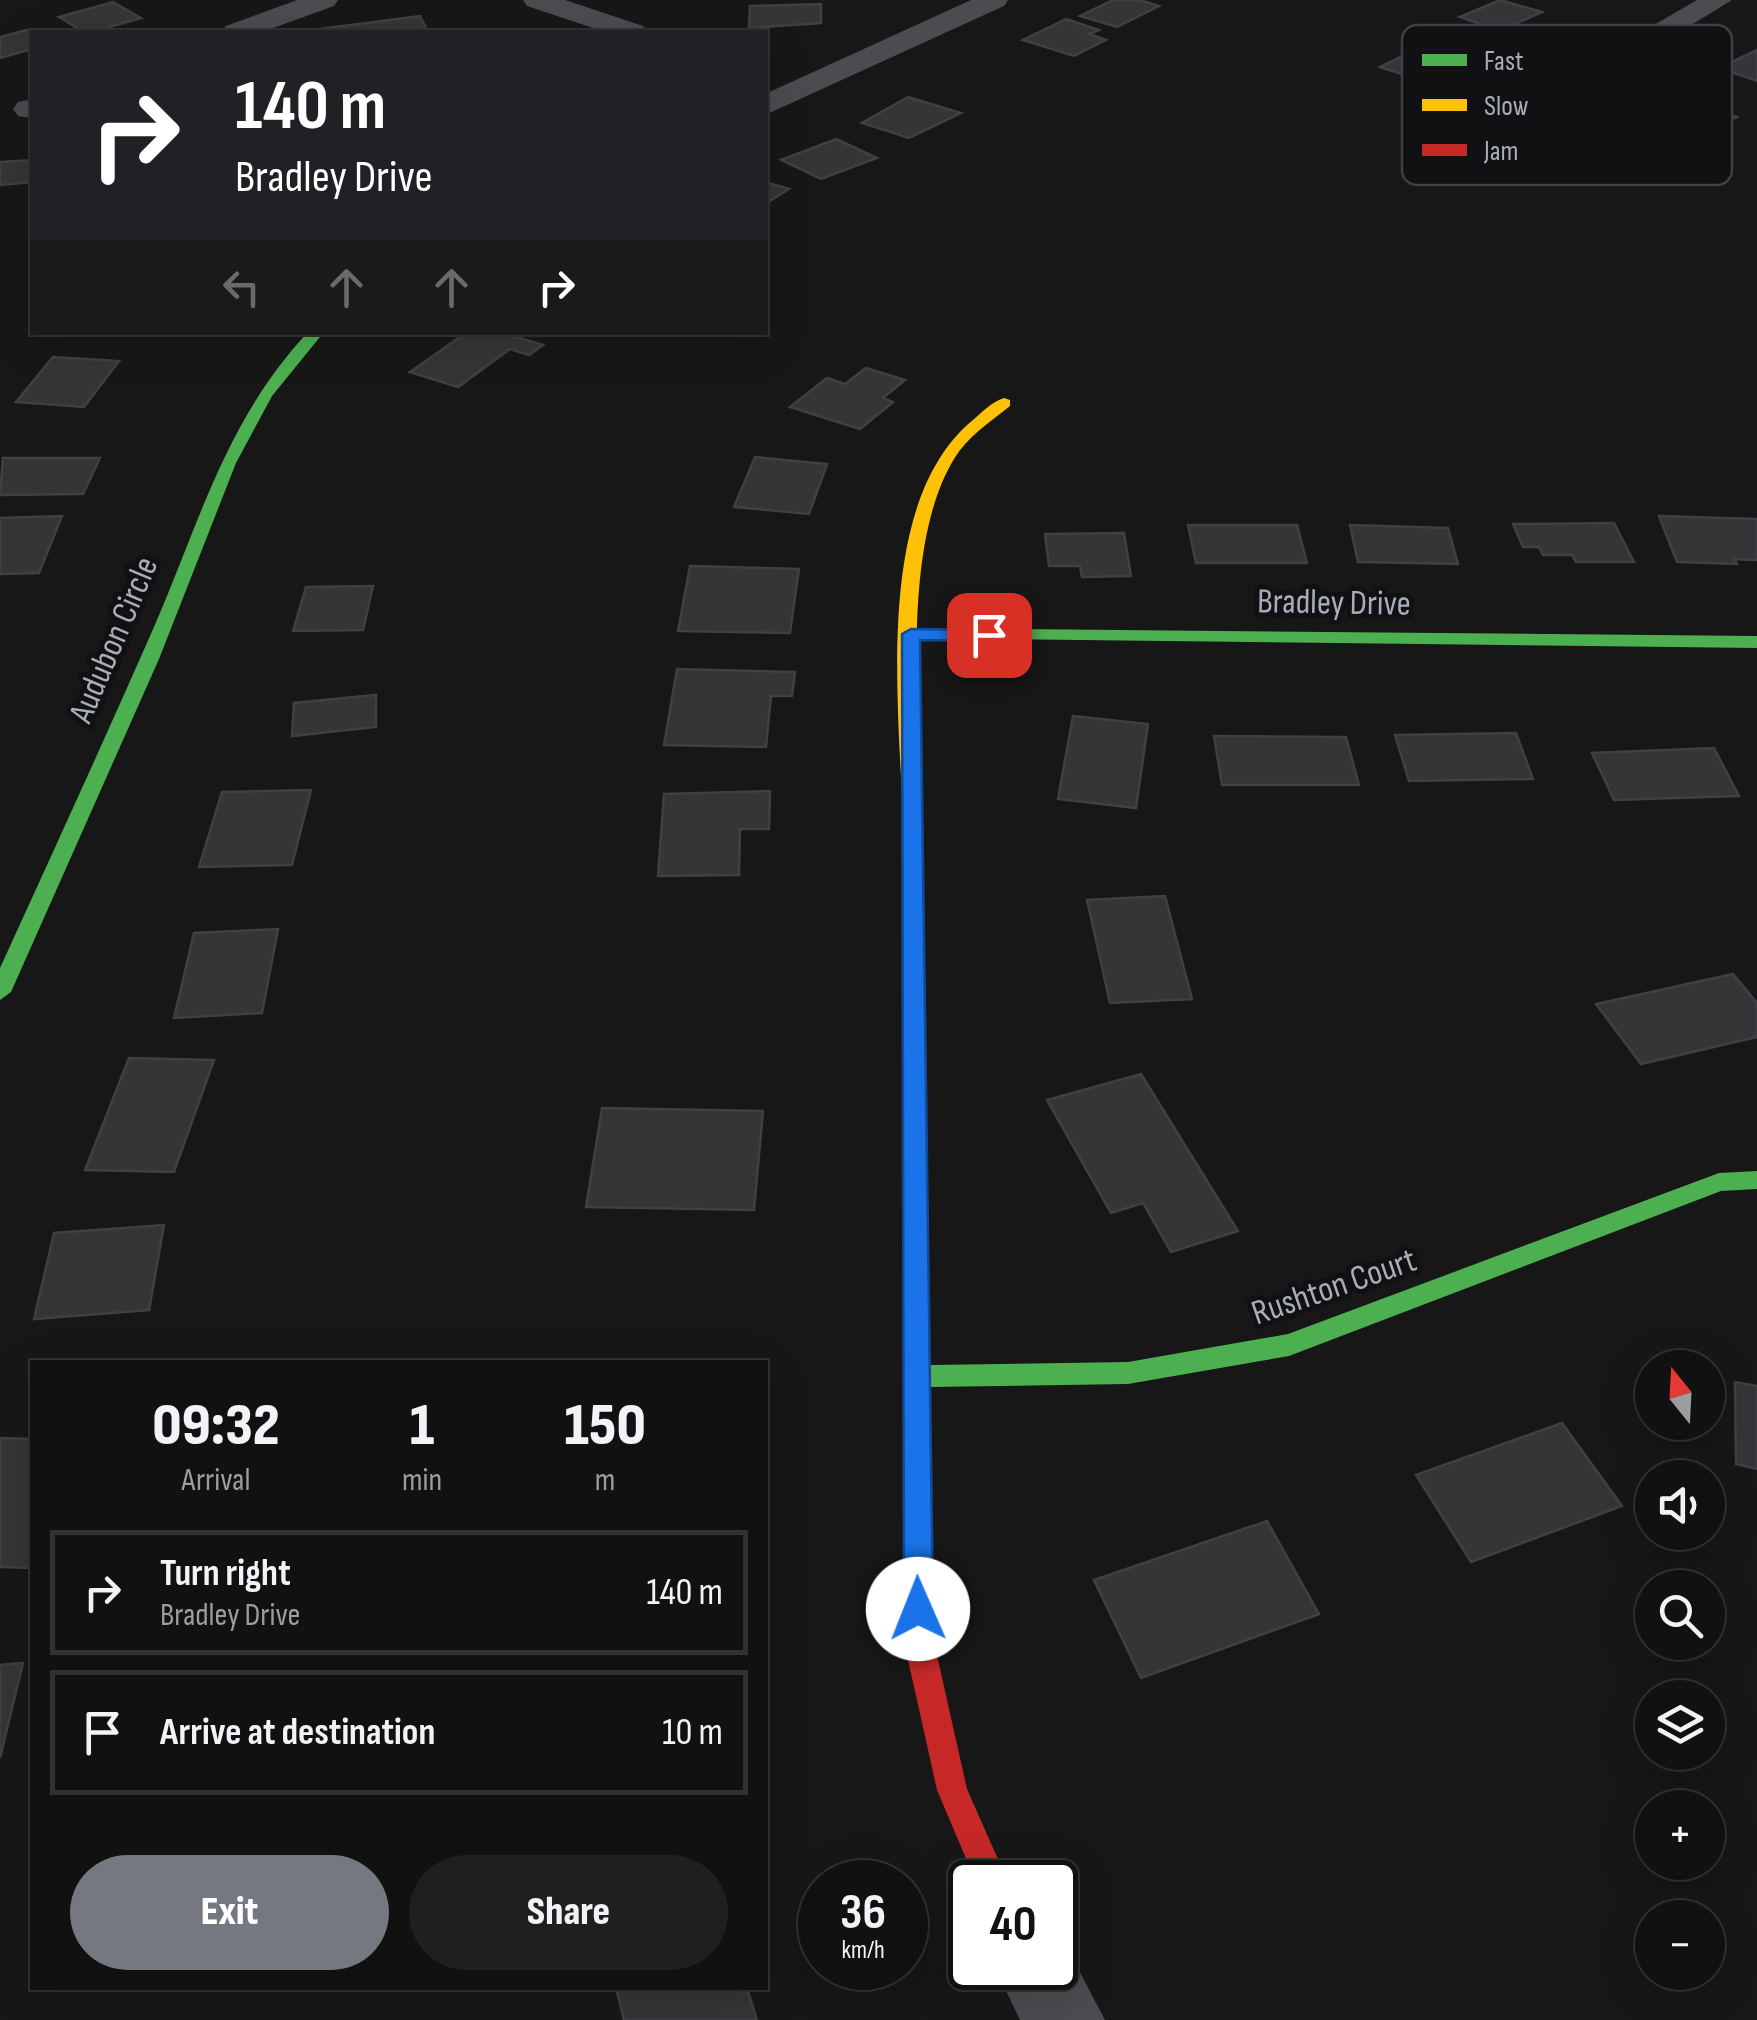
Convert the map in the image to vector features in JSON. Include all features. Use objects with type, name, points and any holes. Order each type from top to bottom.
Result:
[{"type":"street","points":[[242,30],[324,0]]},
{"type":"street","points":[[537,0],[627,30]]},
{"type":"street","points":[[768,104],[994,0]]},
{"type":"street","points":[[1675,25],[1718,0]]},
{"type":"street","points":[[768,78],[800,88]]},
{"type":"street","name":"Audubon Circle","points":[[0,992],[172,605],[247,419],[264,389],[314,335]]},
{"type":"street","points":[[982,1860],[952,1790],[919,1648],[911,634],[917,521],[936,474],[962,437],[1004,402]]},
{"type":"street","name":"Bradley Drive","points":[[911,634],[1757,642]]},
{"type":"street","name":"Rushton Court","points":[[915,1376],[1128,1373],[1289,1346],[1718,1182],[1757,1180]]},
{"type":"street","points":[[1047,1990],[1064,2020]]},
{"type":"building","points":[[1113,0],[1139,0],[1159,6],[1117,27],[1080,16]]},
{"type":"building","points":[[1500,0],[1542,12],[1513,25],[1483,25],[1460,17]]},
{"type":"building","points":[[113,2],[141,18],[109,27],[114,30],[81,30],[59,17]]},
{"type":"building","points":[[821,4],[821,23],[749,28],[750,6]]},
{"type":"building","points":[[420,16],[427,30],[319,30]]},
{"type":"building","points":[[1066,19],[1099,30],[1089,34],[1106,40],[1074,56],[1023,40]]},
{"type":"building","points":[[26,30],[30,33],[30,50],[0,58],[0,37]]},
{"type":"building","points":[[1757,50],[1757,81],[1732,72],[1732,62]]},
{"type":"building","points":[[1402,56],[1402,74],[1380,67]]},
{"type":"building","points":[[908,97],[961,113],[909,138],[862,123]]},
{"type":"building","points":[[836,139],[877,158],[821,179],[781,160]]},
{"type":"building","points":[[30,160],[30,182],[0,185],[0,162]]},
{"type":"building","points":[[768,183],[789,189],[768,202]]},
{"type":"building","points":[[463,335],[510,335],[543,345],[529,355],[510,349],[458,387],[410,372]]},
{"type":"building","points":[[53,357],[119,361],[84,407],[16,402]]},
{"type":"building","points":[[866,368],[905,380],[883,398],[893,402],[860,429],[790,407],[827,378],[845,384]]},
{"type":"building","points":[[755,457],[827,464],[809,514],[734,507]]},
{"type":"building","points":[[3,458],[100,458],[83,494],[0,495]]},
{"type":"building","points":[[62,516],[39,573],[0,574],[0,518]]},
{"type":"building","points":[[1659,516],[1757,519],[1757,560],[1734,559],[1737,564],[1677,562]]},
{"type":"building","points":[[1614,523],[1634,562],[1576,562],[1572,555],[1543,555],[1539,547],[1523,547],[1513,524]]},
{"type":"building","points":[[1188,525],[1297,525],[1307,563],[1196,563]]},
{"type":"building","points":[[1350,525],[1448,528],[1458,564],[1358,562]]},
{"type":"building","points":[[1124,533],[1131,576],[1082,577],[1080,566],[1049,566],[1045,534]]},
{"type":"building","points":[[690,566],[799,569],[790,633],[678,631]]},
{"type":"building","points":[[373,586],[363,630],[293,631],[306,587]]},
{"type":"building","points":[[677,669],[795,672],[792,696],[771,696],[766,747],[664,745]]},
{"type":"building","points":[[376,695],[376,727],[292,736],[294,703]]},
{"type":"building","points":[[1073,716],[1148,724],[1136,808],[1058,799]]},
{"type":"building","points":[[1516,733],[1533,779],[1409,781],[1395,735]]},
{"type":"building","points":[[1214,736],[1346,737],[1359,785],[1222,785]]},
{"type":"building","points":[[1714,748],[1739,796],[1614,800],[1592,753]]},
{"type":"building","points":[[311,790],[292,865],[199,867],[222,792]]},
{"type":"building","points":[[770,791],[769,829],[740,829],[739,875],[658,876],[664,794]]},
{"type":"building","points":[[1165,896],[1192,999],[1110,1003],[1087,900]]},
{"type":"building","points":[[278,929],[262,1013],[174,1018],[194,933]]},
{"type":"building","points":[[1733,974],[1757,1003],[1757,1037],[1641,1064],[1596,1004]]},
{"type":"building","points":[[129,1058],[214,1060],[174,1172],[85,1170]]},
{"type":"building","points":[[1141,1074],[1238,1231],[1171,1252],[1143,1203],[1111,1213],[1047,1100]]},
{"type":"building","points":[[602,1108],[763,1111],[754,1210],[586,1207]]},
{"type":"building","points":[[164,1225],[149,1310],[34,1319],[54,1233]]},
{"type":"building","points":[[1735,1382],[1757,1386],[1757,1469],[1736,1464]]},
{"type":"building","points":[[1562,1423],[1622,1506],[1471,1562],[1416,1475]]},
{"type":"building","points":[[0,1438],[30,1439],[30,1568],[0,1567]]},
{"type":"building","points":[[1267,1521],[1319,1614],[1141,1678],[1094,1580]]},
{"type":"building","points":[[23,1663],[0,1758],[0,1665]]},
{"type":"building","points":[[616,1990],[748,1990],[757,2020],[624,2020]]},
{"type":"traffic: fast","points":[[0,992],[150,659],[228,463],[265,395],[314,335]]},
{"type":"traffic: fast","points":[[911,634],[1757,642]]},
{"type":"traffic: fast","points":[[913,825],[919,1642]]},
{"type":"traffic: fast","points":[[915,1376],[1128,1373],[1289,1345],[1719,1182],[1757,1180]]},
{"type":"traffic: slow","points":[[913,825],[909,638],[918,540],[928,497],[944,461],[964,436],[1004,403]]},
{"type":"traffic: jam","points":[[919,1642],[952,1790],[982,1860]]},
{"type":"route","points":[[918,1609],[911,634],[989,635]]}]
